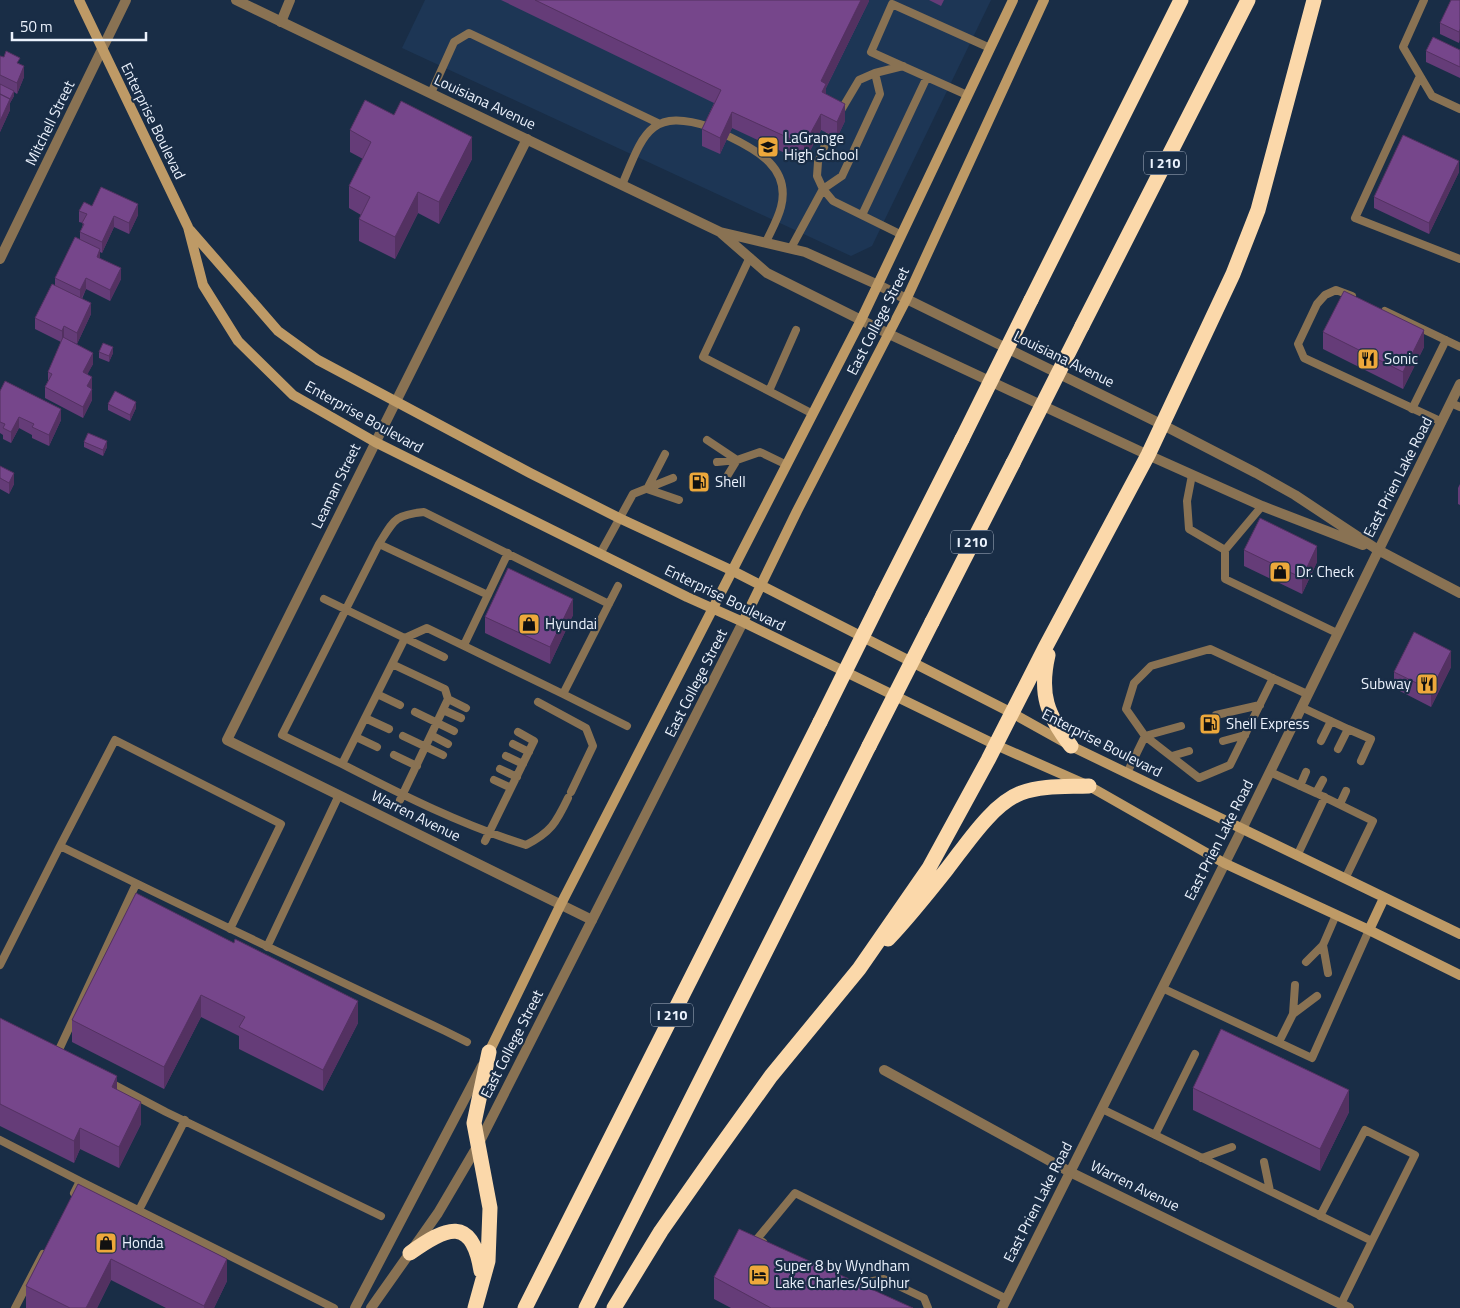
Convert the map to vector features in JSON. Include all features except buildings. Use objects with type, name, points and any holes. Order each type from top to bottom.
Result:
[{"type":"highway","name":"I 210","points":[[525,1308],[1181,0]]},
{"type":"highway","name":"I 210","points":[[586,1308],[1248,0]]},
{"type":"highway","points":[[859,969],[929,868],[996,745],[1163,425],[1233,274],[1258,210],[1314,0]]},
{"type":"highway","points":[[1055,629],[1044,676],[1044,690],[1046,702],[1056,728],[1071,746]]},
{"type":"highway","points":[[614,1308],[661,1231],[771,1076],[859,969],[911,915],[983,824],[1003,804],[1020,793],[1039,788],[1089,786]]},
{"type":"highway","points":[[474,1308],[488,1261],[490,1208],[474,1123],[489,1052]]},
{"type":"highway","points":[[410,1253],[429,1239],[448,1231],[458,1230],[469,1238],[478,1254],[483,1282]]},
{"type":"main road","name":"Enterprise Boulevad","points":[[79,0],[188,227]]},
{"type":"main road","name":"East College Street","points":[[489,1052],[561,904],[861,320],[876,284],[1014,0]]},
{"type":"main road","name":"East College Street","points":[[744,622],[797,510],[906,300],[1044,0]]},
{"type":"main road","name":"Enterprise Boulevard","points":[[188,227],[278,331],[318,360],[619,518],[733,571],[1012,713],[1071,746],[1460,934]]},
{"type":"main road","name":"Enterprise Boulevard","points":[[188,227],[203,284],[238,341],[293,395],[375,442],[600,554],[996,745],[1089,786],[1224,863],[1369,930],[1460,975]]},
{"type":"main road","points":[[1369,930],[1384,898]]},
{"type":"street","name":"Mitchell Street","points":[[0,259],[126,0]]},
{"type":"street","name":"Louisiana Avenue","points":[[236,0],[720,232],[805,252],[876,284],[1163,425],[1295,495],[1378,550],[1460,593]]},
{"type":"street","points":[[281,22],[290,0]]},
{"type":"street","name":"Leaman Street","points":[[227,740],[527,139]]},
{"type":"street","name":"Louisiana Avenue","points":[[720,232],[767,273],[889,334],[1262,506],[1378,550]]},
{"type":"street","name":"East Prien Lake Road","points":[[1004,1304],[1242,829],[1442,422],[1455,405],[1460,384]]},
{"type":"street","name":"East College Street","points":[[371,1308],[438,1212],[478,1145],[744,622]]},
{"type":"street","name":"Warren Avenue","points":[[227,740],[592,920]]},
{"type":"street","name":"East College Street","points":[[355,1308],[489,1052]]},
{"type":"street","name":"Warren Avenue","points":[[884,1070],[1070,1172],[1345,1306]]},
{"type":"lane","points":[[1424,0],[1403,48],[1432,96],[1460,109]]},
{"type":"lane","points":[[967,95],[870,52],[892,4],[990,48]]},
{"type":"lane","points":[[431,93],[454,42],[469,32],[658,123],[676,120],[692,122],[710,128]]},
{"type":"lane","points":[[838,117],[859,80],[875,73],[902,66]]},
{"type":"lane","points":[[791,248],[823,189],[842,176],[880,94],[875,73]]},
{"type":"lane","points":[[1420,76],[1355,218],[1460,259]]},
{"type":"lane","points":[[862,215],[927,77]]},
{"type":"lane","points":[[622,185],[636,152],[646,136],[658,123]]},
{"type":"lane","points":[[829,134],[818,162],[817,176],[823,189],[833,201],[900,234]]},
{"type":"lane","points":[[728,136],[752,148],[771,163],[782,182],[782,206],[766,242]]},
{"type":"lane","points":[[750,257],[703,357],[813,414]]},
{"type":"lane","points":[[1361,300],[1336,290],[1325,295],[1317,304],[1298,344],[1300,352],[1311,363],[1442,422]]},
{"type":"lane","points":[[1378,308],[1460,346]]},
{"type":"lane","points":[[769,391],[796,330]]},
{"type":"lane","points":[[1412,409],[1446,340]]},
{"type":"lane","points":[[707,440],[737,460]]},
{"type":"lane","points":[[717,462],[737,460],[760,452],[787,465]]},
{"type":"lane","points":[[647,489],[665,454]]},
{"type":"lane","points":[[724,483],[737,460]]},
{"type":"lane","points":[[1192,475],[1187,502],[1189,529],[1224,550]]},
{"type":"lane","points":[[600,554],[633,494],[673,478]]},
{"type":"lane","points":[[647,489],[679,500]]},
{"type":"lane","points":[[1262,506],[1224,550],[1225,580],[1337,633]]},
{"type":"lane","points":[[538,702],[586,728],[593,746],[558,819],[543,836],[526,845],[489,833],[402,798],[342,764],[282,735],[379,544],[393,523],[405,514],[424,512],[609,604]]},
{"type":"lane","points":[[379,544],[488,595]]},
{"type":"lane","points":[[464,645],[508,554]]},
{"type":"lane","points":[[563,694],[618,586]]},
{"type":"lane","points":[[324,599],[444,657]]},
{"type":"lane","points":[[342,764],[405,638],[427,628],[627,726]]},
{"type":"lane","points":[[1272,678],[1230,765],[1199,778],[1146,736],[1126,709],[1134,683],[1151,666],[1210,649],[1307,694]]},
{"type":"lane","points":[[392,664],[445,689],[448,700],[402,798]]},
{"type":"lane","points":[[378,694],[400,705]]},
{"type":"lane","points":[[448,700],[466,708]]},
{"type":"lane","points":[[1216,715],[1260,705]]},
{"type":"lane","points":[[1301,707],[1371,739],[1361,761]]},
{"type":"lane","points":[[443,710],[460,718]]},
{"type":"lane","points":[[415,712],[454,731]]},
{"type":"lane","points":[[365,718],[388,729]]},
{"type":"lane","points":[[1321,741],[1331,721]]},
{"type":"lane","points":[[1127,773],[1146,736],[1181,726]]},
{"type":"lane","points":[[1338,749],[1348,728]]},
{"type":"lane","points":[[485,841],[534,741],[518,732]]},
{"type":"lane","points":[[431,735],[448,744]]},
{"type":"lane","points":[[1224,741],[1245,735]]},
{"type":"lane","points":[[403,736],[443,755]]},
{"type":"lane","points":[[356,737],[377,747]]},
{"type":"lane","points":[[0,965],[115,740],[281,824],[230,929]]},
{"type":"lane","points":[[513,744],[529,752]]},
{"type":"lane","points":[[1172,756],[1190,751]]},
{"type":"lane","points":[[394,755],[417,766]]},
{"type":"lane","points":[[506,756],[523,764]]},
{"type":"lane","points":[[500,768],[517,777]]},
{"type":"lane","points":[[1270,772],[1373,821],[1345,879]]},
{"type":"lane","points":[[1300,786],[1306,772]]},
{"type":"lane","points":[[494,780],[511,788]]},
{"type":"lane","points":[[1316,793],[1323,780]]},
{"type":"lane","points":[[1340,804],[1346,791]]},
{"type":"lane","points":[[267,946],[339,795]]},
{"type":"lane","points":[[1297,856],[1325,798]]},
{"type":"lane","points":[[60,846],[468,1042]]},
{"type":"lane","points":[[65,1058],[53,1052],[136,884]]},
{"type":"lane","points":[[1306,962],[1323,944],[1336,915]]},
{"type":"lane","points":[[1162,988],[1312,1058],[1369,930]]},
{"type":"lane","points":[[1323,944],[1328,973]]},
{"type":"lane","points":[[1279,1042],[1293,1014],[1295,985]]},
{"type":"lane","points":[[1293,1014],[1318,996]]},
{"type":"lane","points":[[1155,1135],[1195,1054]]},
{"type":"lane","points":[[99,1076],[381,1216]]},
{"type":"lane","points":[[1102,1109],[1372,1241]]},
{"type":"lane","points":[[139,1210],[185,1120]]},
{"type":"lane","points":[[1320,1216],[1365,1130],[1415,1155],[1372,1241],[1345,1306]]},
{"type":"lane","points":[[0,1140],[334,1308]]},
{"type":"lane","points":[[1202,1158],[1232,1147]]},
{"type":"lane","points":[[1264,1162],[1270,1191]]},
{"type":"lane","points":[[69,1203],[80,1181]]},
{"type":"lane","points":[[774,1247],[756,1239],[795,1194],[1004,1304]]},
{"type":"lane","points":[[15,1308],[46,1247]]},
{"type":"lane","points":[[851,1285],[884,1279],[924,1298],[928,1308]]},
{"type":"lane","points":[[842,1281],[859,1289]]},
{"type":"shaded area","name":"LaGrange High School","points":[[425,0],[991,0],[872,246],[851,256],[402,48]]},
{"type":"place","name":"LaGrange High School","points":[[768,147]]},
{"type":"place","name":"Sonic","points":[[1368,359]]},
{"type":"place","name":"Shell","points":[[699,482]]},
{"type":"place","name":"Dr. Check","points":[[1280,572]]},
{"type":"place","name":"Hyundai","points":[[529,624]]},
{"type":"place","name":"Subway","points":[[1427,684]]},
{"type":"place","name":"Shell Express","points":[[1210,724]]},
{"type":"place","name":"Honda","points":[[106,1243]]},
{"type":"place","name":"Super 8 by Wyndham Lake Charles/Sulphur","points":[[759,1275]]}]
